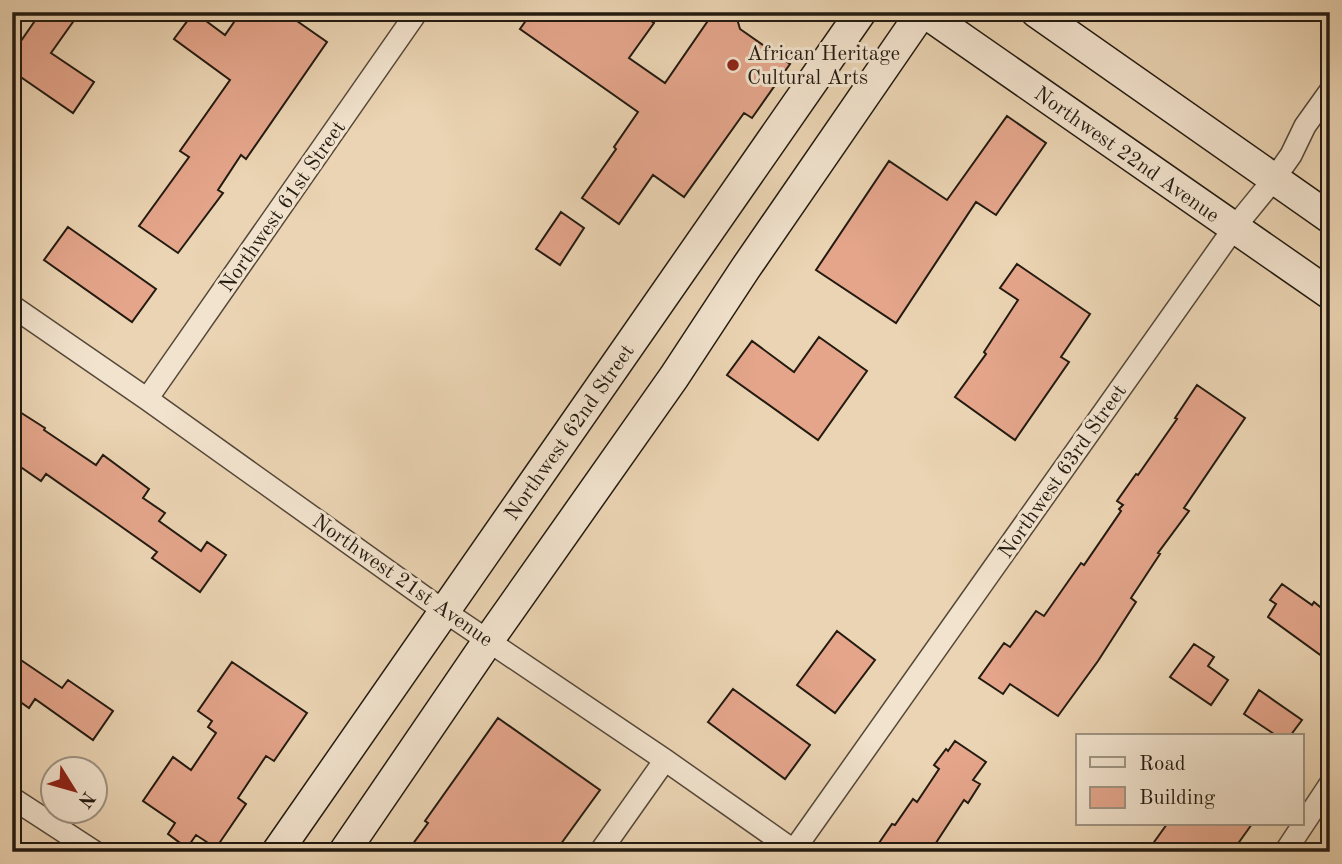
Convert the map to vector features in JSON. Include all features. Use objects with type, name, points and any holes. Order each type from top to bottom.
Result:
[{"type":"main road","name":"Northwest 62nd Street","points":[[277,852],[861,12]]},
{"type":"main road","name":"Northwest 22nd Avenue","points":[[923,12],[1330,295]]},
{"type":"main road","points":[[344,852],[923,12]]},
{"type":"main road","points":[[1036,12],[1330,218]]},
{"type":"street","name":"Northwest 61st Street","points":[[147,399],[417,12]]},
{"type":"street","name":"Northwest 63rd Street","points":[[795,851],[1234,228],[1291,155],[1305,126],[1330,91]]},
{"type":"street","name":"Northwest 21st Avenue","points":[[12,306],[444,611],[795,851]]},
{"type":"street","points":[[600,852],[665,760]]},
{"type":"street","points":[[1304,823],[1330,784]]},
{"type":"street","points":[[12,798],[95,852]]},
{"type":"street","points":[[1285,852],[1302,826]]},
{"type":"building","points":[[41,12],[80,12],[51,53],[94,82],[73,113],[12,71],[12,54]]},
{"type":"building","points":[[194,12],[225,35],[241,12],[284,12],[327,42],[246,159],[241,155],[218,190],[223,193],[178,253],[139,226],[189,157],[180,151],[230,80],[174,39]]},
{"type":"building","points":[[532,12],[639,12],[654,23],[629,58],[665,83],[714,12],[735,12],[740,29],[790,64],[752,118],[744,113],[684,197],[653,175],[619,224],[582,198],[638,112],[520,29]]},
{"type":"building","points":[[1007,116],[1046,143],[996,215],[976,202],[896,323],[816,270],[889,161],[947,200]]},
{"type":"building","points":[[561,212],[584,228],[560,265],[536,249]]},
{"type":"building","points":[[68,227],[156,289],[132,322],[44,260]]},
{"type":"building","points":[[1017,264],[1090,314],[1061,357],[1069,362],[1015,440],[955,397],[986,354],[984,352],[1018,300],[1000,288]]},
{"type":"building","points":[[819,337],[867,371],[818,440],[727,375],[752,341],[794,372]]},
{"type":"building","points":[[1197,385],[1245,418],[1184,508],[1189,511],[1158,553],[1160,554],[1131,598],[1136,602],[1058,716],[1010,684],[1003,694],[979,678],[1004,643],[1010,647],[1036,611],[1044,616],[1081,563],[1084,565],[1121,511],[1119,509],[1123,505],[1117,501],[1177,419],[1175,418]]},
{"type":"building","points":[[12,407],[96,465],[103,455],[149,489],[143,498],[165,513],[159,521],[201,551],[207,542],[226,555],[200,592],[152,558],[157,552],[102,513],[46,474],[41,481],[12,461]]},
{"type":"building","points":[[1282,584],[1312,605],[1314,602],[1330,615],[1330,662],[1268,617],[1276,604],[1270,600]]},
{"type":"building","points":[[837,631],[875,660],[835,713],[797,685]]},
{"type":"building","points":[[1194,644],[1214,657],[1208,666],[1228,680],[1211,705],[1170,677]]},
{"type":"building","points":[[12,654],[62,688],[68,680],[113,711],[93,740],[35,699],[29,708],[12,696]]},
{"type":"building","points":[[232,662],[307,713],[274,761],[266,756],[238,798],[246,804],[216,848],[196,835],[187,848],[168,834],[175,823],[143,801],[173,757],[191,770],[216,733],[208,727],[212,721],[198,711]]},
{"type":"building","points":[[733,689],[810,745],[785,779],[708,722]]},
{"type":"building","points":[[1259,690],[1302,720],[1292,734],[1274,734],[1244,714]]},
{"type":"building","points":[[498,718],[600,790],[555,852],[407,852],[428,823],[425,821]]},
{"type":"building","points":[[955,741],[986,762],[973,780],[980,784],[968,803],[964,800],[930,852],[891,852],[879,843],[913,799],[917,802],[939,769],[934,765]]},
{"type":"building","points":[[1166,826],[1251,826],[1232,852],[1147,852]]},
{"type":"place","name":"African Heritage Cultural Arts","points":[[733,65]]}]
